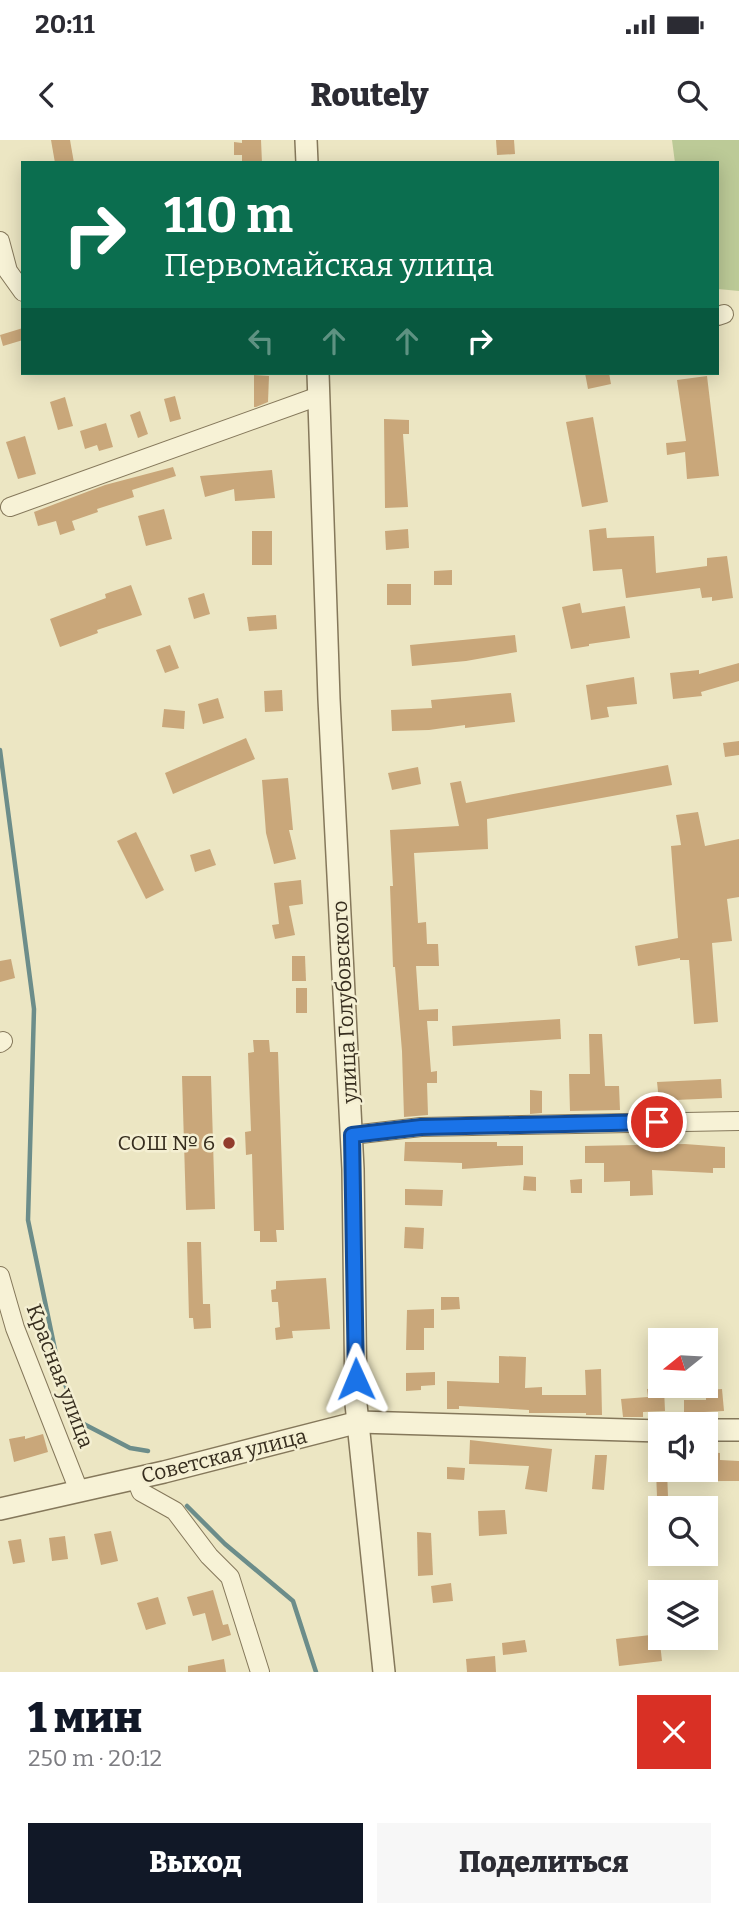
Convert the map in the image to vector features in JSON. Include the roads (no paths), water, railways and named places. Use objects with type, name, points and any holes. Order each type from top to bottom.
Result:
[{"type":"street","points":[[306,140],[307,161]]},
{"type":"street","points":[[0,241],[8,271],[21,289]]},
{"type":"street","name":"улица Голубовского","points":[[318,375],[329,699],[352,1135],[356,1404],[384,1672]]},
{"type":"street","points":[[10,507],[319,396]]},
{"type":"street","points":[[352,1135],[421,1127],[739,1121]]},
{"type":"street","name":"Красная улица","points":[[0,1276],[15,1328],[79,1491]]},
{"type":"street","name":"Советская улица","points":[[0,1509],[136,1479],[359,1422],[648,1431]]},
{"type":"street","points":[[718,1430],[739,1430]]},
{"type":"street","points":[[136,1479],[141,1492],[175,1511],[209,1556],[230,1577],[260,1672]]},
{"type":"waterway","points":[[0,750],[34,1009],[28,1220],[59,1369],[80,1422],[130,1448],[148,1451]]},
{"type":"waterway","points":[[187,1506],[225,1544],[293,1601],[316,1672]]},
{"type":"place","name":"СОШ № 6","points":[[229,1143]]}]
